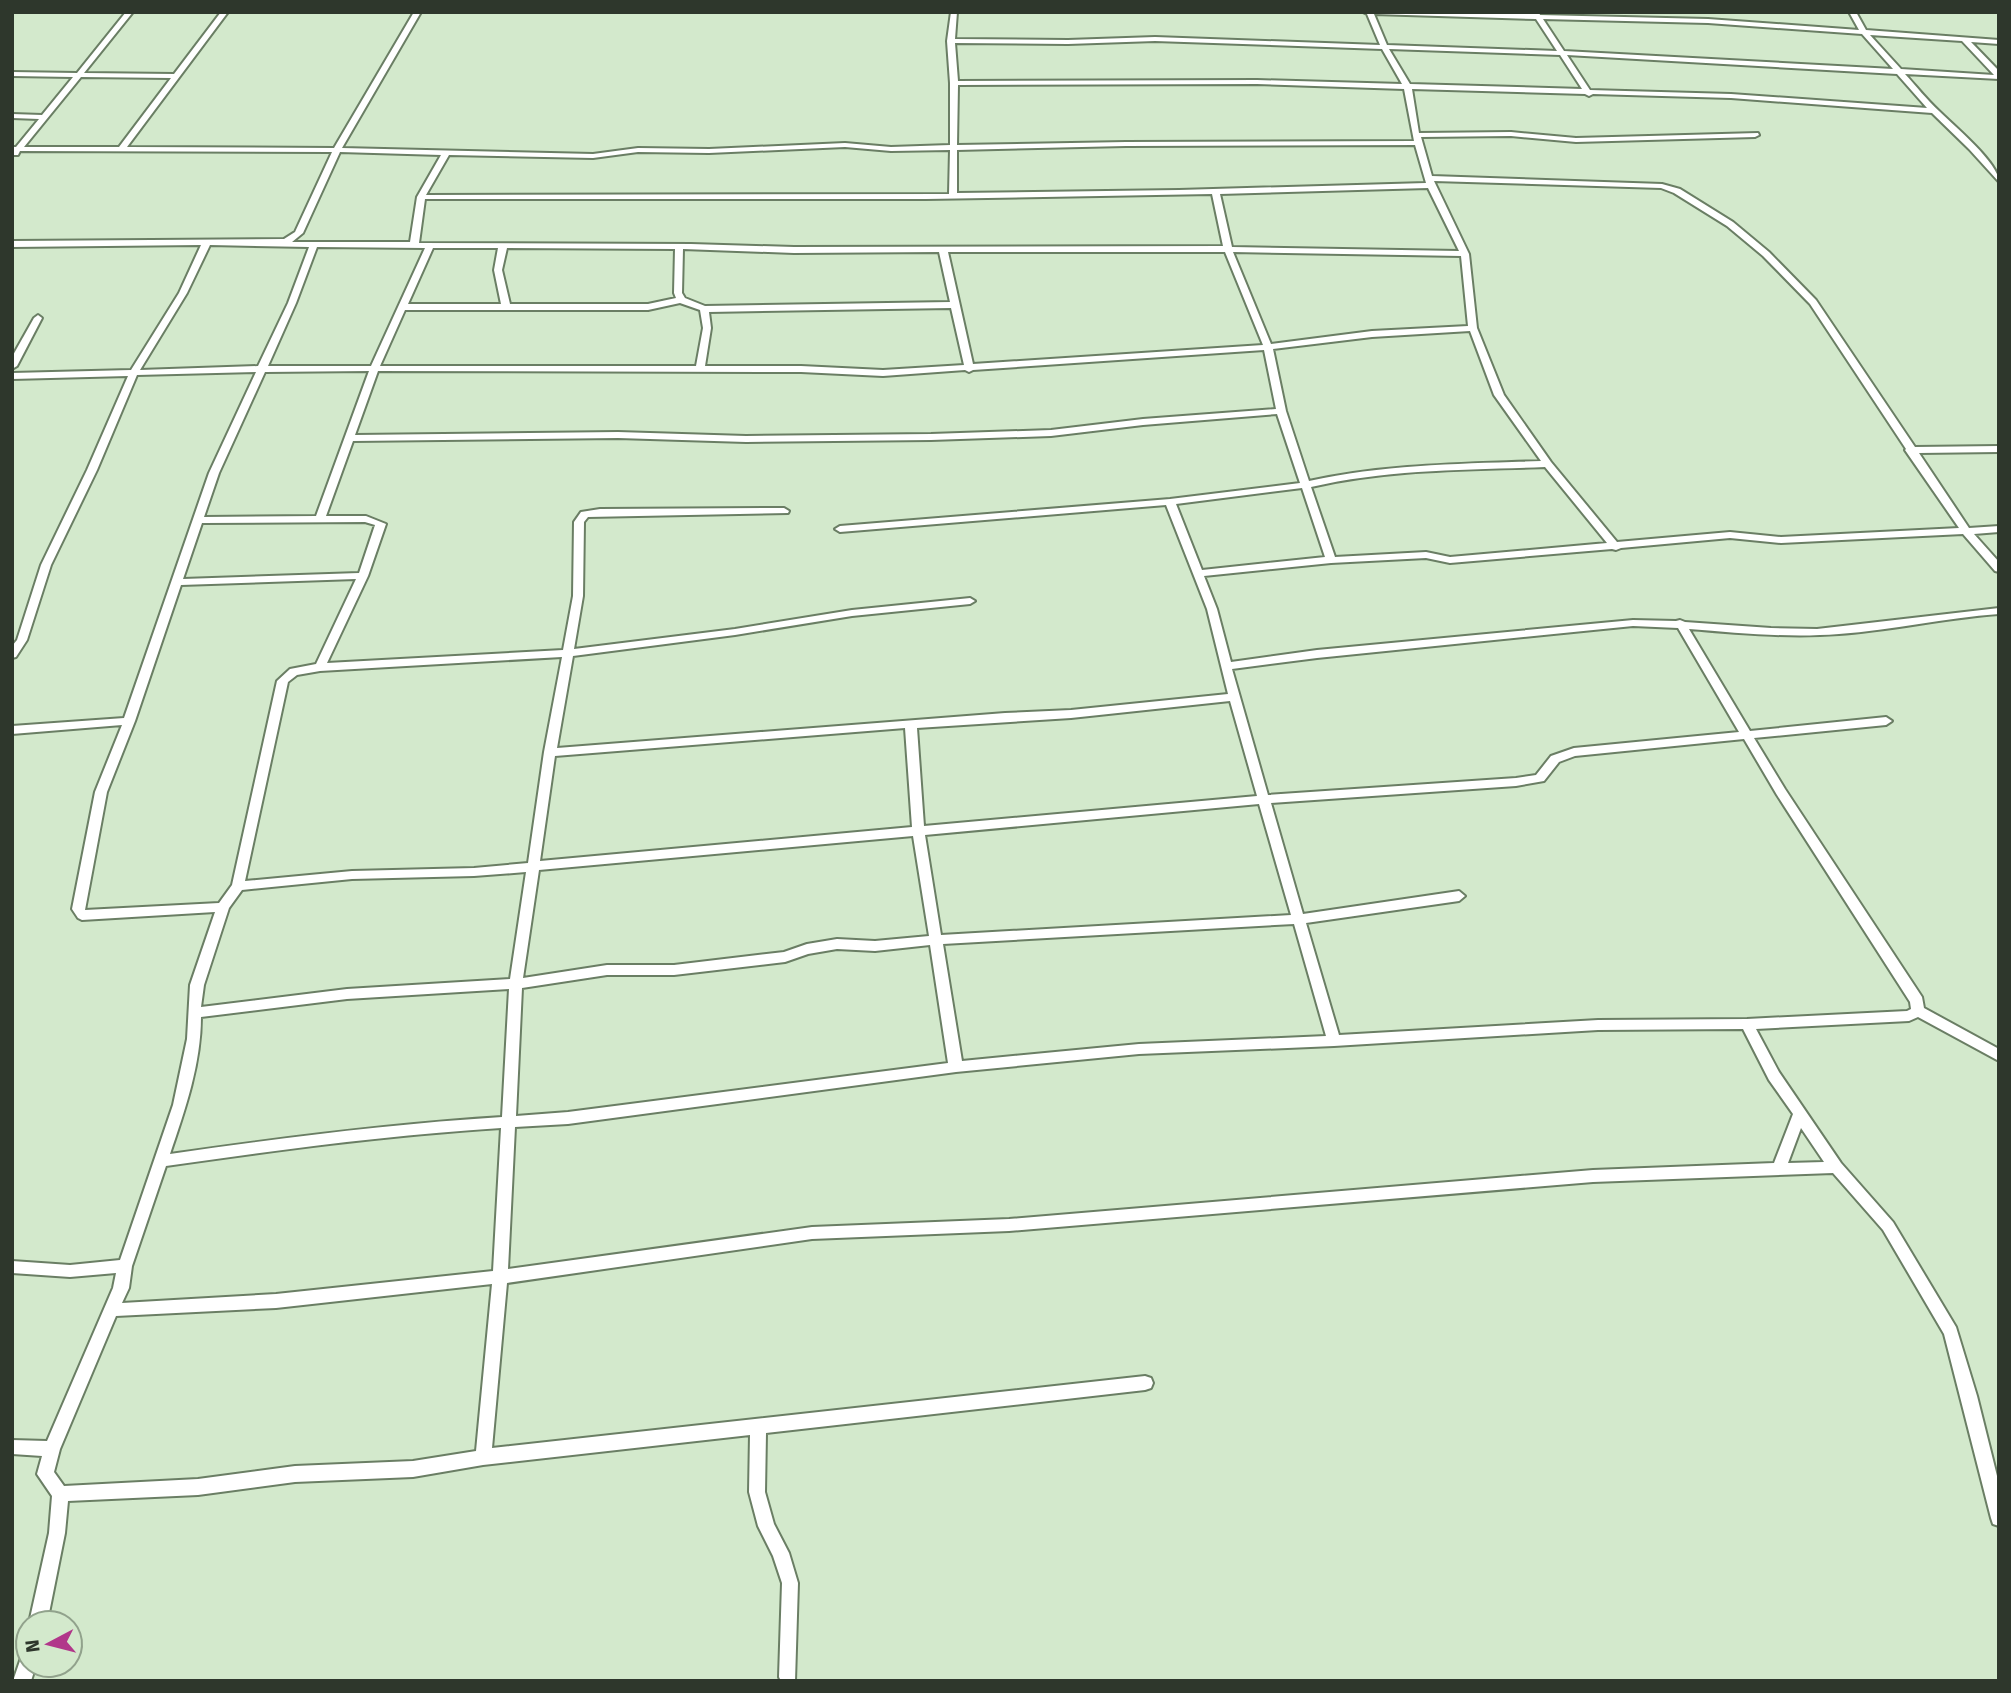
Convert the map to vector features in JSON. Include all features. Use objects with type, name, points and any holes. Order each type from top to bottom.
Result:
[{"type":"street","points":[[14,152],[46,117],[130,12]]},
{"type":"street","points":[[121,149],[225,12]]},
{"type":"street","points":[[272,244],[286,242],[299,233],[337,149],[418,12]]},
{"type":"street","points":[[953,195],[954,83],[951,41],[954,12]]},
{"type":"street","points":[[1616,547],[1548,464],[1499,394],[1473,328],[1465,254],[1430,181],[1417,139],[1408,88],[1368,12],[1708,20],[1999,42]]},
{"type":"street","points":[[1852,12],[1863,31],[1934,111],[1972,147],[1999,180]]},
{"type":"street","points":[[1536,14],[1589,94]]},
{"type":"street","points":[[951,41],[1068,42],[1155,39],[1562,54],[1999,76]]},
{"type":"street","points":[[1964,39],[1999,76]]},
{"type":"street","points":[[12,74],[177,76]]},
{"type":"street","points":[[954,83],[1168,81],[1731,96],[1934,111]]},
{"type":"street","points":[[12,116],[46,117]]},
{"type":"street","points":[[14,152],[337,149],[593,156],[638,150],[709,151],[845,145],[891,149],[1417,139],[1511,134],[1576,140],[1755,135]]},
{"type":"street","points":[[415,245],[421,197],[447,152]]},
{"type":"street","points":[[421,197],[1216,193],[1430,181],[1662,186],[1677,191],[1730,224],[1766,254],[1813,302],[1966,531],[1999,569]]},
{"type":"street","points":[[1216,193],[1228,249],[1268,346],[1281,411],[1331,560]]},
{"type":"street","points":[[12,244],[314,244],[794,250],[1228,249],[1465,254]]},
{"type":"street","points":[[12,655],[22,640],[46,565],[92,470],[134,372],[183,293],[206,244]]},
{"type":"street","points":[[223,907],[82,915],[78,909],[100,792],[129,721],[215,473],[292,303],[314,244]]},
{"type":"street","points":[[320,520],[374,369],[429,245]]},
{"type":"street","points":[[503,246],[498,270],[506,307]]},
{"type":"street","points":[[679,247],[678,293],[681,300]]},
{"type":"street","points":[[943,249],[969,369]]},
{"type":"street","points":[[402,307],[648,307],[681,300],[704,309],[955,305]]},
{"type":"street","points":[[700,369],[707,328],[704,309]]},
{"type":"street","points":[[12,366],[38,318]]},
{"type":"street","points":[[12,376],[261,369],[700,369],[883,373],[969,369],[1268,346],[1372,334],[1473,328]]},
{"type":"street","points":[[349,439],[958,436],[1051,433],[1143,422],[1281,411]]},
{"type":"street","points":[[1910,450],[1999,449]]},
{"type":"street","points":[[841,529],[1170,502],[1305,485],[1350,475],[1395,470],[1548,464]]},
{"type":"street","points":[[1170,502],[1212,609],[1234,697],[1334,1041]]},
{"type":"street","points":[[483,1457],[510,1122],[516,984],[550,752],[578,596],[579,522],[585,514],[784,511]]},
{"type":"street","points":[[198,520],[366,519],[382,523],[363,576],[320,667]]},
{"type":"street","points":[[1199,573],[1331,560],[1426,555],[1450,559],[1616,547],[1730,535],[1781,540],[1999,529]]},
{"type":"street","points":[[177,582],[363,576]]},
{"type":"street","points":[[41,1609],[57,1533],[60,1494],[45,1474],[52,1449],[121,1288],[125,1266],[180,1105],[194,1039],[197,985],[223,907],[238,886],[283,681],[294,673],[320,667],[567,653],[735,632],[852,613],[970,601]]},
{"type":"street","points":[[1226,666],[1317,654],[1633,623],[1681,623],[1720,629],[1817,632],[1964,612],[1999,611]]},
{"type":"street","points":[[1681,623],[1781,792],[1917,1001],[1918,1011]]},
{"type":"street","points":[[550,752],[911,726],[1005,716],[1071,714],[1234,697]]},
{"type":"street","points":[[12,730],[129,721]]},
{"type":"street","points":[[238,886],[352,875],[474,872],[1264,799],[1516,782],[1540,778],[1555,760],[1574,752],[1886,721]]},
{"type":"street","points":[[911,726],[918,831],[956,1067]]},
{"type":"street","points":[[194,1013],[347,994],[516,984],[607,970],[674,970],[785,957],[807,949],[837,944],[875,946],[1298,919],[1459,896]]},
{"type":"street","points":[[162,1161],[306,1140],[568,1118],[956,1067],[1139,1049],[1334,1041],[1598,1025],[1747,1024],[1909,1016],[1918,1011]]},
{"type":"street","points":[[1918,1011],[1999,1056]]},
{"type":"street","points":[[1747,1024],[1774,1076],[1836,1167],[1888,1226],[1951,1332],[1999,1518]]},
{"type":"street","points":[[1779,1168],[1800,1113]]},
{"type":"street","points":[[111,1310],[276,1301],[499,1277],[812,1233],[1009,1225],[1593,1176],[1836,1167]]},
{"type":"street","points":[[12,1267],[70,1270],[125,1266]]},
{"type":"street","points":[[60,1494],[198,1487],[295,1474],[413,1469],[483,1457],[1145,1383]]},
{"type":"street","points":[[758,1427],[757,1492],[766,1526],[781,1553],[790,1583],[788,1677]]},
{"type":"street","points":[[12,1447],[52,1449]]}]
